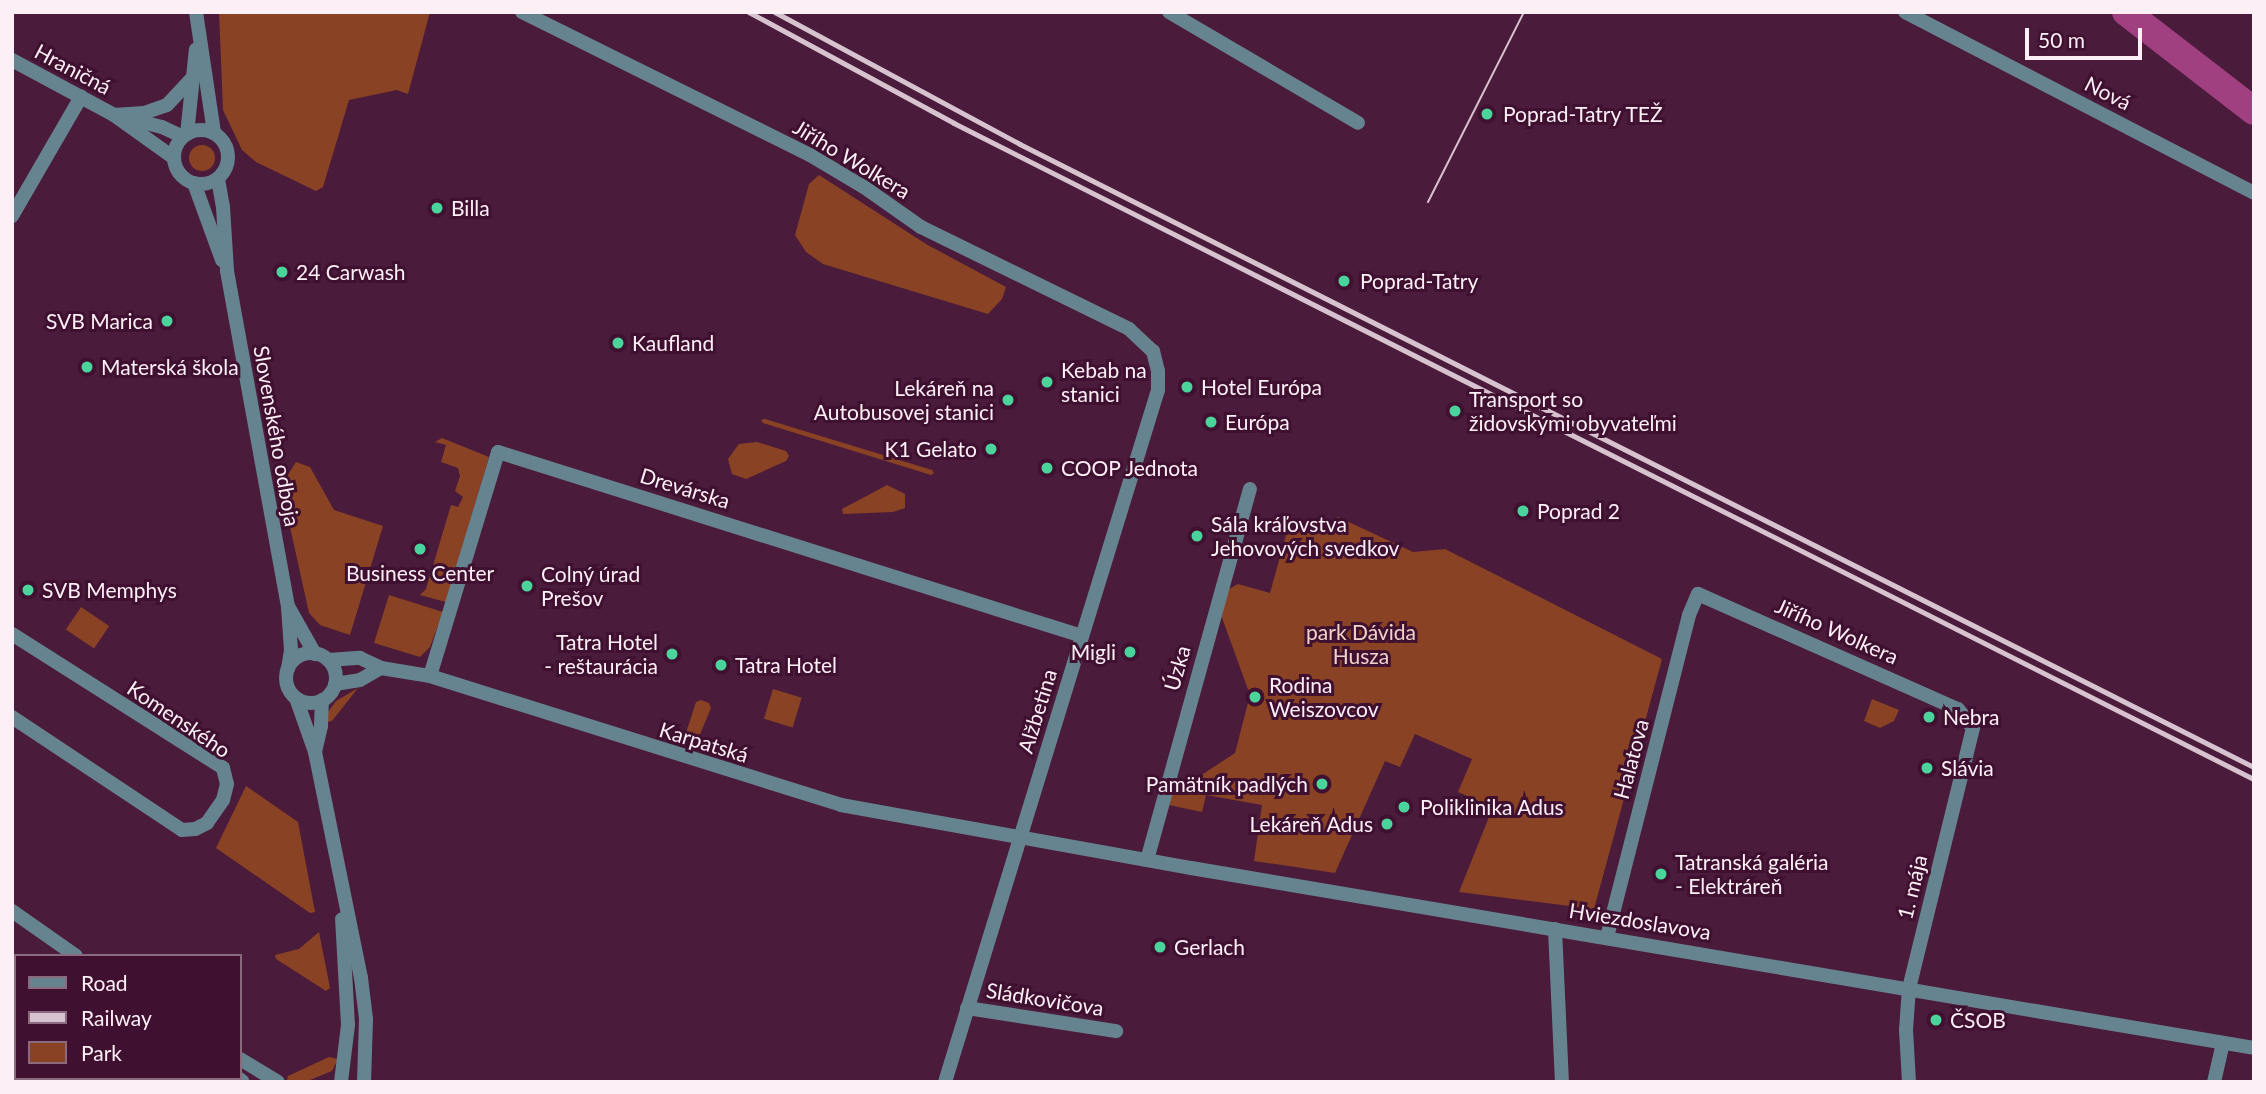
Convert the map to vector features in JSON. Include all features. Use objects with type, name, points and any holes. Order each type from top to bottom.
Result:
[{"type":"street","points":[[196,12],[197,37],[214,134]]},
{"type":"street","name":"Jiřího Wolkera","points":[[522,12],[810,155],[864,187],[921,227],[1129,329],[1153,351]]},
{"type":"street","points":[[1169,12],[1358,123]]},
{"type":"street","name":"Nová","points":[[1905,12],[2254,193]]},
{"type":"street","points":[[185,136],[201,130],[214,134],[226,145],[226,169],[218,179],[202,184],[194,183],[180,174],[174,158],[185,136],[197,37]]},
{"type":"street","name":"Hraničná","points":[[12,60],[114,115],[174,158]]},
{"type":"street","name":"Hraničná","points":[[114,115],[144,113],[167,105],[192,79]]},
{"type":"street","points":[[13,213],[81,97]]},
{"type":"street","name":"Hraničná","points":[[114,115],[162,127],[185,136]]},
{"type":"street","name":"Slovenského odboja","points":[[218,179],[223,207],[227,271],[288,607],[291,650],[287,685],[296,698],[315,752],[363,992],[366,1019],[364,1082]]},
{"type":"street","name":"Slovenského odboja","points":[[194,183],[227,271]]},
{"type":"street","name":"Alžbetina","points":[[945,1082],[1158,390],[1158,371],[1153,351]]},
{"type":"street","name":"Drevárska","points":[[430,676],[498,452],[1082,636]]},
{"type":"street","name":"Úzka","points":[[1147,860],[1250,489]]},
{"type":"street","name":"Jiřího Wolkera","points":[[1698,594],[1958,709]]},
{"type":"street","name":"Halatova","points":[[1607,937],[1689,615],[1698,594]]},
{"type":"street","name":"Slovenského odboja","points":[[288,607],[321,657],[335,671],[335,684]]},
{"type":"street","name":"Komenského","points":[[12,634],[223,768],[227,784],[223,800],[207,823],[195,829],[183,830],[12,717]]},
{"type":"street","points":[[288,669],[299,657],[321,657]]},
{"type":"street","name":"Karpatská","points":[[321,657],[360,659],[381,668],[430,676],[830,802],[1020,835]]},
{"type":"street","points":[[296,698],[309,703],[322,701],[335,684],[360,680],[381,668]]},
{"type":"street","name":"Slovenského odboja","points":[[315,752],[321,726],[322,701]]},
{"type":"street","name":"1. mája","points":[[1909,1082],[1906,1030],[1909,988],[1973,729],[1958,709]]},
{"type":"street","name":"Hviezdoslavova","points":[[1020,835],[1147,860],[2254,1048]]},
{"type":"street","name":"Slovenského odboja","points":[[339,869],[348,1025],[341,1082]]},
{"type":"street","points":[[12,911],[73,954]]},
{"type":"street","points":[[1555,929],[1562,1082]]},
{"type":"street","name":"Sládkovičova","points":[[967,1008],[1116,1031]]},
{"type":"street","points":[[2214,1082],[2223,1043]]},
{"type":"street","points":[[242,1060],[278,1082]]},
{"type":"green space","points":[[219,12],[430,12],[408,94],[397,90],[349,100],[323,187],[316,191],[256,162],[242,150],[223,110]]},
{"type":"green space","points":[[202,145],[211,149],[215,158],[211,167],[202,171],[193,167],[189,158],[193,149]]},
{"type":"green space","points":[[819,175],[926,244],[1006,287],[1002,299],[988,314],[823,264],[806,252],[795,235],[809,184]]},
{"type":"green space","points":[[761,420],[932,470],[934,473],[931,475],[763,423]]},
{"type":"green space","points":[[442,438],[489,457],[446,602],[420,595],[426,589],[451,505],[458,507],[463,497],[455,491],[460,476],[458,468],[441,462],[446,445],[435,442]]},
{"type":"green space","points":[[757,442],[786,451],[789,456],[786,461],[746,479],[732,474],[728,459],[739,444]]},
{"type":"green space","points":[[296,462],[310,467],[334,510],[383,526],[350,635],[320,625],[309,613],[281,486]]},
{"type":"green space","points":[[887,485],[905,494],[905,508],[893,512],[843,514],[842,509]]},
{"type":"green space","name":"park Dávida Husza","points":[[1291,517],[1321,531],[1338,517],[1413,552],[1445,549],[1662,659],[1594,909],[1459,892],[1493,807],[1458,792],[1472,759],[1415,734],[1400,767],[1385,761],[1335,873],[1254,861],[1262,805],[1206,795],[1202,812],[1169,805],[1171,795],[1235,753],[1250,695],[1221,615],[1229,589],[1238,584],[1270,593]]},
{"type":"green space","points":[[389,595],[443,612],[430,647],[420,657],[374,643]]},
{"type":"green space","points":[[81,607],[109,626],[94,648],[66,629]]},
{"type":"green space","points":[[358,688],[332,721],[327,722],[328,712],[336,701]]},
{"type":"green space","points":[[773,689],[802,698],[793,727],[764,719]]},
{"type":"green space","points":[[1872,699],[1899,710],[1894,721],[1880,728],[1864,721]]},
{"type":"green space","points":[[701,700],[709,703],[711,708],[696,744],[685,736],[696,702]]},
{"type":"green space","points":[[246,786],[298,822],[315,912],[310,913],[216,848]]},
{"type":"green space","points":[[319,932],[330,988],[326,991],[276,959],[275,955],[299,949]]},
{"type":"green space","points":[[329,1057],[338,1059],[332,1071],[305,1082],[287,1080],[288,1076]]},
{"type":"waterway","points":[[2126,12],[2254,111]]},
{"type":"tram line","points":[[1428,202],[1524,12]]},
{"type":"railway","points":[[749,12],[954,123],[2254,779]]},
{"type":"railway","points":[[775,12],[1020,144],[2254,767]]},
{"type":"place","name":"Poprad-Tatry TEŽ","points":[[1487,114]]},
{"type":"place","name":"Billa","points":[[437,208]]},
{"type":"place","name":"24 Carwash","points":[[282,272]]},
{"type":"place","name":"Poprad-Tatry","points":[[1344,281]]},
{"type":"place","name":"SVB Marica","points":[[167,321]]},
{"type":"place","name":"Kaufland","points":[[618,343]]},
{"type":"place","name":"Materská škola","points":[[87,367]]},
{"type":"place","name":"Kebab na stanici","points":[[1047,382]]},
{"type":"place","name":"Hotel Európa","points":[[1187,387]]},
{"type":"place","name":"Lekáreň na Autobusovej stanici","points":[[1008,400]]},
{"type":"place","name":"Transport so židovskými obyvateľmi","points":[[1455,411]]},
{"type":"place","name":"Európa","points":[[1211,422]]},
{"type":"place","name":"K1 Gelato","points":[[991,449]]},
{"type":"place","name":"COOP Jednota","points":[[1047,468]]},
{"type":"place","name":"Poprad 2","points":[[1523,511]]},
{"type":"place","name":"Sála kráľovstva Jehovových svedkov","points":[[1197,536]]},
{"type":"place","name":"Business Center","points":[[420,549]]},
{"type":"place","name":"Colný úrad Prešov","points":[[527,586]]},
{"type":"place","name":"SVB Memphys","points":[[28,590]]},
{"type":"place","name":"Migli","points":[[1130,652]]},
{"type":"place","name":"Tatra Hotel - reštaurácia","points":[[672,654]]},
{"type":"place","name":"Tatra Hotel","points":[[721,665]]},
{"type":"place","name":"Rodina Weiszovcov","points":[[1255,697]]},
{"type":"place","name":"Nebra","points":[[1929,717]]},
{"type":"place","name":"Slávia","points":[[1927,768]]},
{"type":"place","name":"Pamätník padlých","points":[[1322,784]]},
{"type":"place","name":"Poliklinika Adus","points":[[1404,807]]},
{"type":"place","name":"Lekáreň Adus","points":[[1387,824]]},
{"type":"place","name":"Tatranská galéria - Elektráreň","points":[[1661,874]]},
{"type":"place","name":"Gerlach","points":[[1160,947]]},
{"type":"place","name":"ČSOB","points":[[1936,1020]]}]
